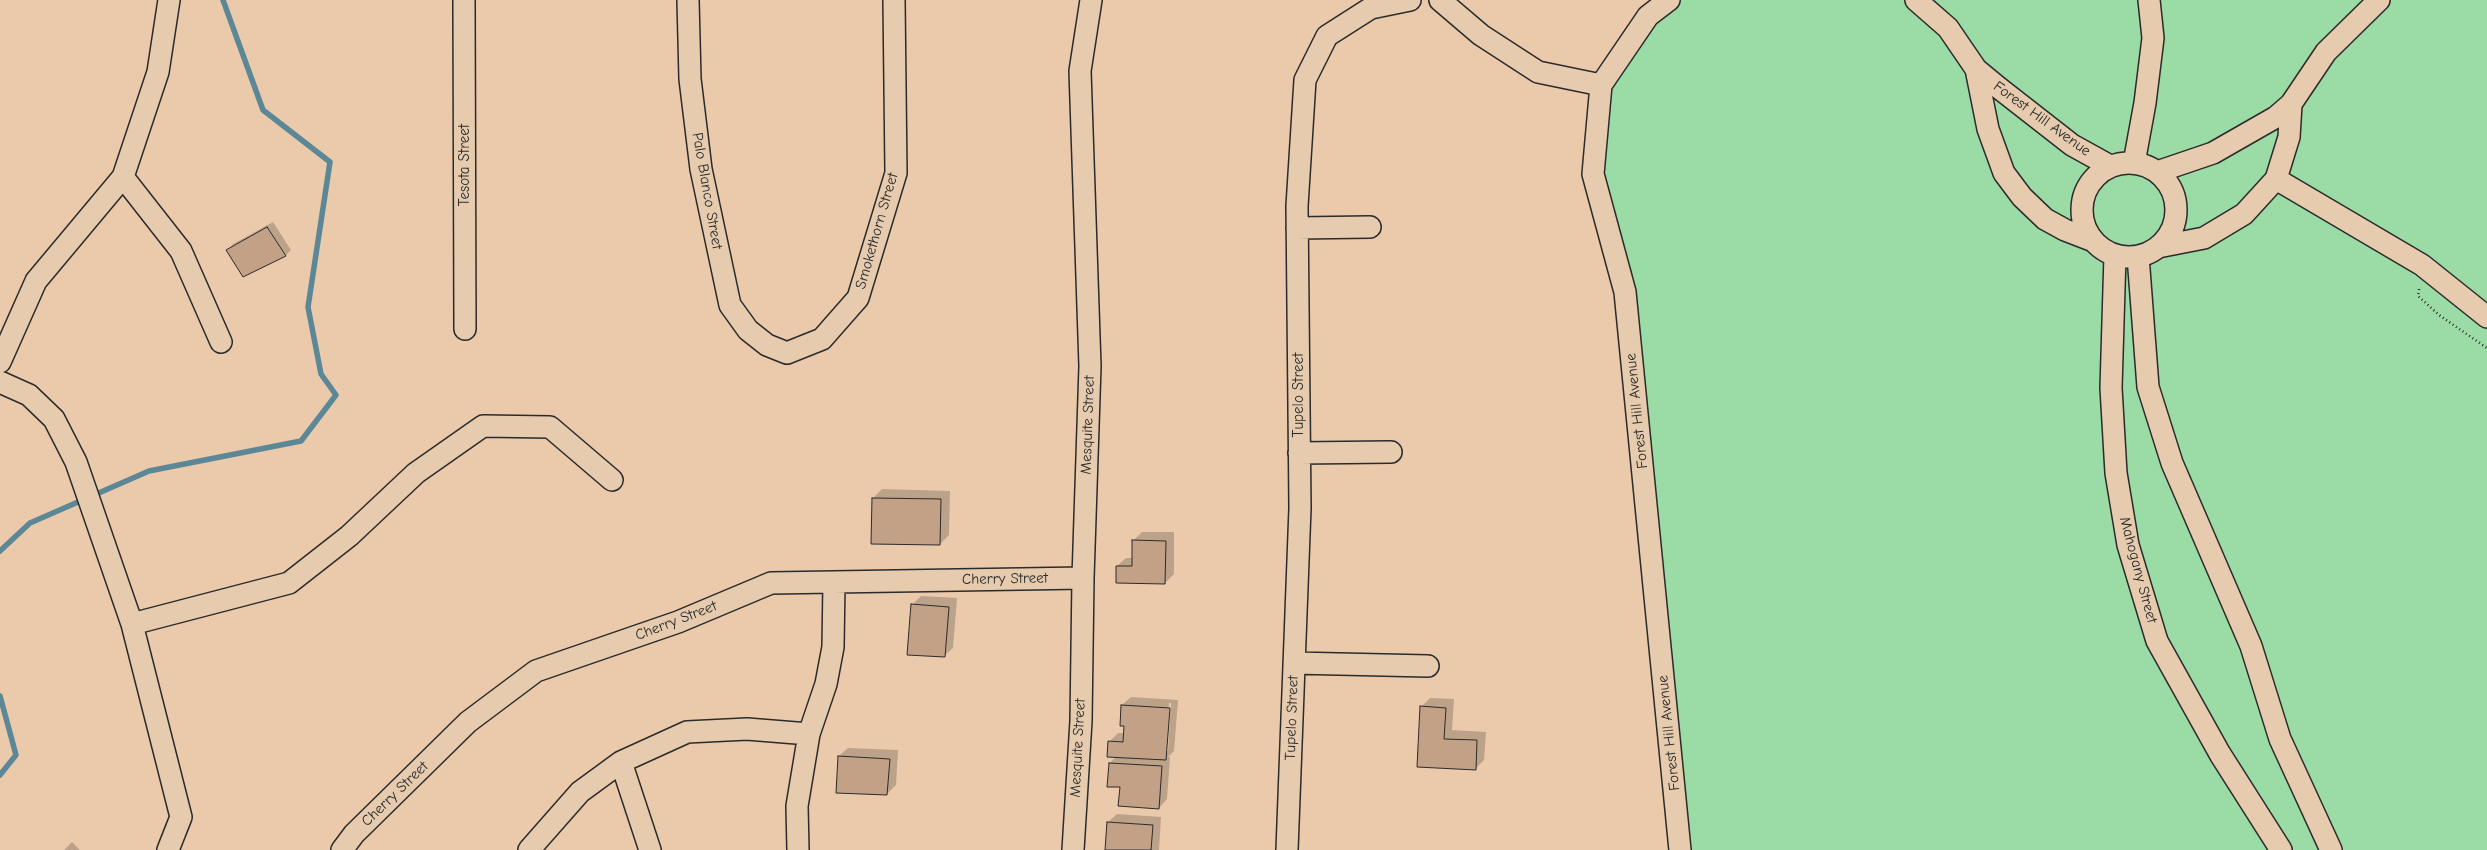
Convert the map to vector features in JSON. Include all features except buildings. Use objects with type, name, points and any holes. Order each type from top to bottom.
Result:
[{"type":"street","points":[[0,362],[36,281],[123,177],[158,72],[169,0]]},
{"type":"street","name":"Tesota Street","points":[[464,0],[465,330]]},
{"type":"street","name":"Palo Blanco Street","points":[[688,0],[690,79],[701,169],[730,305],[748,330],[767,345],[787,353]]},
{"type":"street","name":"Smokethorn Street","points":[[787,353],[822,340],[858,298],[894,180],[896,173],[894,0]]},
{"type":"street","name":"Mesquite Street","points":[[1073,850],[1081,721],[1083,578],[1090,366],[1080,71],[1091,0]]},
{"type":"street","name":"Tupelo Street","points":[[1287,850],[1300,508],[1297,228],[1305,80],[1327,36],[1370,8],[1410,0]]},
{"type":"street","points":[[1440,0],[1481,35],[1538,72],[1601,86]]},
{"type":"street","name":"Forest Hill Avenue","points":[[1670,0],[1648,16],[1601,86],[1593,174],[1625,292],[1680,850]]},
{"type":"street","name":"Forest Hill Avenue","points":[[1916,0],[1948,28],[1976,69],[2072,145],[2110,166]]},
{"type":"street","points":[[2134,163],[2145,103],[2152,38],[2149,0]]},
{"type":"street","points":[[2157,172],[2213,153],[2276,116],[2291,104],[2326,52],[2379,0]]},
{"type":"street","name":"Forest Hill Avenue","points":[[1976,69],[1988,129],[2004,173],[2022,198],[2045,219],[2065,230],[2091,240]]},
{"type":"street","points":[[2158,248],[2173,228],[2176,216],[2172,191],[2157,172],[2134,163],[2110,166],[2090,182],[2083,199],[2081,217],[2091,240],[2100,248],[2123,258],[2138,256],[2158,248],[2204,238],[2244,214],[2276,179],[2289,137],[2291,104]]},
{"type":"street","points":[[123,177],[181,251],[221,342]]},
{"type":"street","points":[[2276,179],[2422,264],[2487,317]]},
{"type":"street","points":[[1297,228],[1370,227]]},
{"type":"street","name":"Mahogany Street","points":[[2115,255],[2111,388],[2116,473],[2128,545],[2157,641],[2220,754],[2282,850]]},
{"type":"street","points":[[2138,256],[2148,387],[2172,463],[2251,646],[2280,739],[2331,850]]},
{"type":"street","points":[[0,382],[29,396],[54,420],[76,462],[132,624],[180,817],[168,850]]},
{"type":"street","points":[[132,624],[289,583],[349,536],[416,472],[484,426],[550,427],[612,480]]},
{"type":"street","points":[[1299,453],[1391,452]]},
{"type":"street","name":"Cherry Street","points":[[342,850],[354,834],[468,722],[536,670],[678,622],[771,583],[1083,578]]},
{"type":"street","points":[[798,850],[797,806],[809,734],[826,684],[833,647],[834,583]]},
{"type":"street","points":[[1294,663],[1428,666]]},
{"type":"street","points":[[529,850],[580,792],[621,762],[687,732],[747,729],[809,734]]},
{"type":"street","points":[[621,762],[650,850]]},
{"type":"path","points":[[2422,264],[2418,296],[2438,315],[2487,348]]},
{"type":"green space","points":[[1669,0],[2487,0],[2487,850],[1680,850],[1625,292],[1593,174],[1601,85]]},
{"type":"waterway","points":[[0,551],[30,523],[149,471],[301,441],[336,395],[321,374],[308,307],[330,162],[263,110],[223,0]]},
{"type":"waterway","points":[[0,696],[16,755],[0,775]]}]
